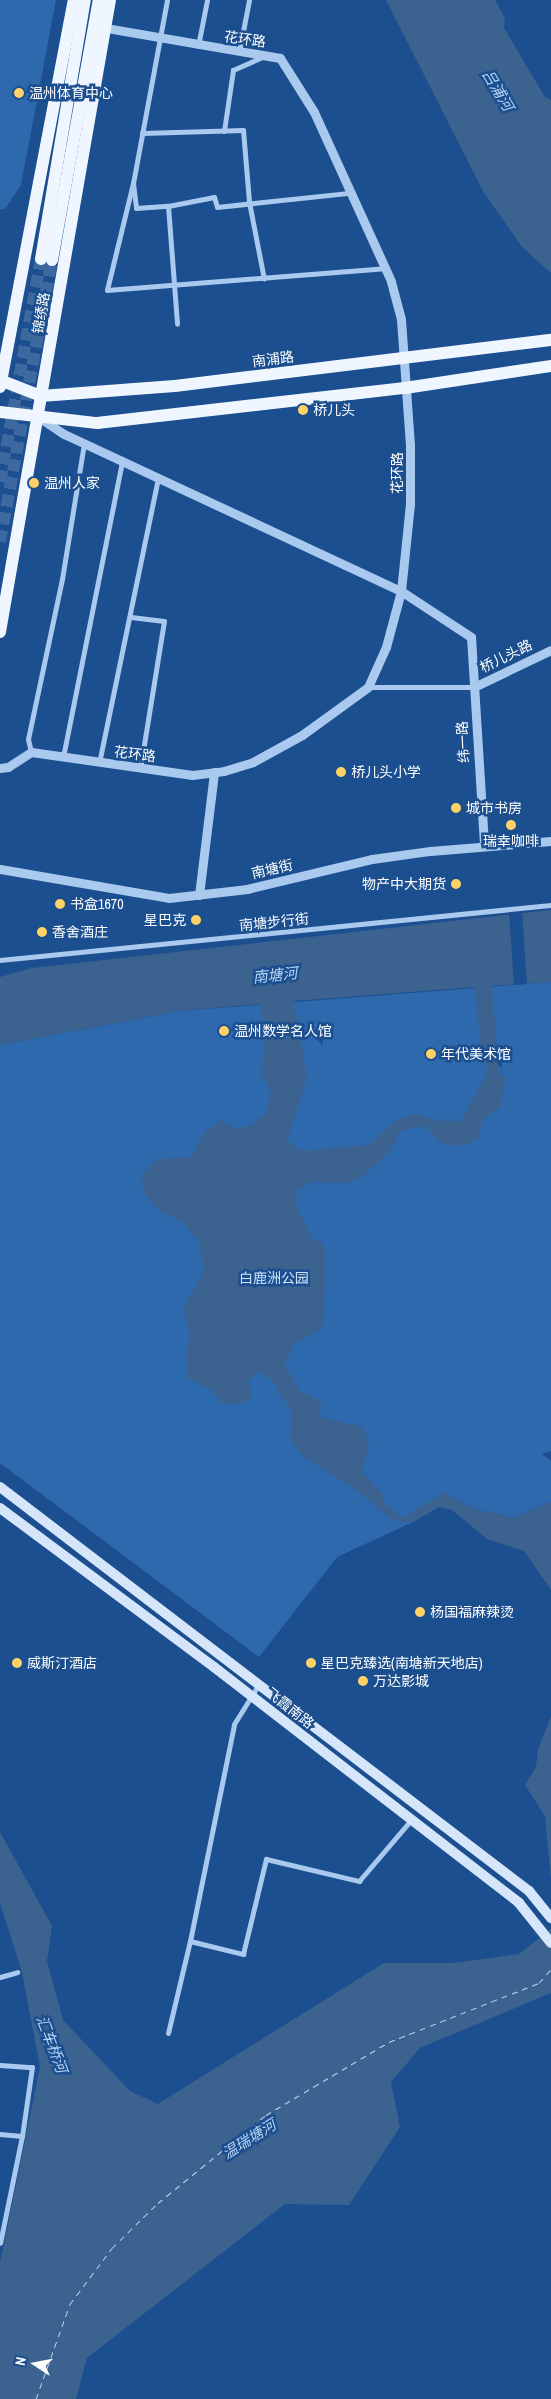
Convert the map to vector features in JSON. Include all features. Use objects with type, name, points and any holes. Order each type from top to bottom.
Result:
[{"type":"main road","name":"锦绣路","points":[[0,383],[74,0]]},
{"type":"main road","points":[[85,0],[47,260],[99,0]]},
{"type":"main road","name":"锦绣路","points":[[0,632],[110,0]]},
{"type":"main road","name":"南浦路","points":[[0,383],[41,396],[175,386],[404,356],[551,340]]},
{"type":"main road","points":[[0,412],[97,423],[405,388],[551,366]]},
{"type":"main road","name":"飞霞南路","points":[[0,1487],[529,1891],[551,1918]]},
{"type":"main road","name":"飞霞南路","points":[[0,1508],[251,1696],[519,1903],[551,1943]]},
{"type":"street","points":[[167,0],[133,183],[107,290],[174,287],[384,268]]},
{"type":"street","points":[[198,46],[206,0]]},
{"type":"street","points":[[239,52],[249,0]]},
{"type":"street","name":"花环路","points":[[31,752],[99,764],[192,775],[214,772],[253,762],[302,735],[368,687],[386,647],[401,591],[410,504],[410,445],[401,319],[384,268],[348,192],[314,112],[280,58],[198,46],[106,28]]},
{"type":"street","points":[[224,130],[233,70],[264,56]]},
{"type":"street","points":[[142,133],[243,130],[249,202],[264,279]]},
{"type":"street","points":[[133,183],[136,208],[168,206],[214,197],[217,207],[348,192]]},
{"type":"street","points":[[168,206],[177,324]]},
{"type":"street","points":[[38,417],[84,443],[401,591]]},
{"type":"street","points":[[0,768],[8,767],[31,752],[28,739],[62,579],[84,443]]},
{"type":"street","points":[[63,758],[122,461]]},
{"type":"street","points":[[99,764],[131,617],[158,477]]},
{"type":"street","name":"纬一路","points":[[401,591],[470,637],[484,845]]},
{"type":"street","points":[[131,617],[164,621],[140,769]]},
{"type":"street","name":"桥儿头路","points":[[474,687],[551,650]]},
{"type":"street","points":[[368,687],[474,687]]},
{"type":"street","points":[[200,895],[214,772]]},
{"type":"street","name":"南塘街","points":[[0,869],[169,898],[247,889],[372,859],[484,845],[551,841]]},
{"type":"street","name":"南塘步行街","points":[[0,960],[551,905]]},
{"type":"street","points":[[168,2033],[190,1941],[234,1724],[258,1684]]},
{"type":"street","points":[[190,1941],[243,1954],[266,1859],[359,1881],[411,1820]]},
{"type":"street","points":[[0,1977],[17,1972]]},
{"type":"street","points":[[0,2065],[32,2067],[22,2136],[0,2243]]},
{"type":"street","points":[[0,2134],[22,2136]]},
{"type":"green space","name":"温州体育中心","points":[[0,0],[56,0],[21,185],[5,209],[0,209]]},
{"type":"green space","name":"白鹿洲公园","points":[[551,982],[551,1451],[542,1454],[551,1461],[551,1502],[513,1518],[474,1509],[444,1493],[413,1522],[337,1557],[259,1657],[0,1463],[0,1045],[179,1011]]},
{"type":"water","name":"吕浦河","points":[[386,0],[495,0],[505,18],[504,28],[545,97],[551,100],[551,273],[522,247],[484,193]]},
{"type":"water","name":"南塘河","points":[[551,910],[551,982],[492,986],[499,1074],[505,1079],[501,1107],[482,1120],[479,1137],[471,1143],[454,1146],[439,1142],[425,1126],[400,1131],[390,1151],[362,1177],[346,1183],[311,1182],[297,1191],[296,1207],[313,1240],[323,1243],[326,1254],[324,1313],[322,1328],[294,1344],[285,1365],[300,1391],[321,1401],[320,1417],[362,1427],[369,1442],[362,1472],[383,1495],[384,1504],[403,1518],[444,1493],[474,1509],[513,1518],[551,1502],[551,1590],[524,1551],[487,1539],[452,1510],[439,1507],[413,1522],[394,1521],[353,1488],[304,1457],[290,1441],[292,1413],[272,1380],[259,1372],[248,1382],[252,1398],[238,1404],[222,1404],[209,1388],[187,1378],[186,1350],[190,1337],[183,1308],[204,1272],[199,1242],[181,1221],[161,1212],[143,1192],[142,1175],[157,1159],[191,1157],[206,1131],[222,1120],[234,1128],[251,1126],[266,1112],[271,1091],[262,1077],[264,1025],[259,1004],[179,1011],[0,1045],[0,977],[32,968]],"holes":[[[475,987],[481,1051],[488,1072],[461,1121],[440,1121],[413,1114],[393,1122],[369,1145],[302,1151],[287,1140],[307,1078],[294,1001]]]},
{"type":"water","points":[[551,1717],[551,1879],[545,1816],[525,1785],[536,1767],[538,1749]]},
{"type":"water","points":[[0,1832],[52,1926],[47,1961],[63,2020],[130,2091],[158,2104],[384,1963],[453,1963],[519,1954],[551,1929],[551,1993],[420,2048],[391,2082],[400,2127],[349,2205],[285,2204],[87,2358],[76,2399],[0,2399],[0,2263],[40,2067],[22,1972],[0,1903]]},
{"type":"pier","points":[[522,912],[527,984],[514,985],[509,913]]},
{"type":"ferry route","points":[[36,2399],[70,2304],[112,2248],[158,2203],[266,2115],[389,2042],[539,1983],[551,1969]]},
{"type":"tunnel","points":[[0,482],[41,259]]},
{"type":"tunnel","points":[[0,542],[52,260]]},
{"type":"place","name":"温州体育中心","points":[[19,93]]},
{"type":"place","name":"桥儿头","points":[[303,410]]},
{"type":"place","name":"温州人家","points":[[34,483]]},
{"type":"place","name":"桥儿头小学","points":[[341,772]]},
{"type":"place","name":"城市书房","points":[[456,808]]},
{"type":"place","name":"瑞幸咖啡","points":[[511,825]]},
{"type":"place","name":"物产中大期货","points":[[456,884]]},
{"type":"place","name":"书盒1670","points":[[60,904]]},
{"type":"place","name":"星巴克","points":[[196,920]]},
{"type":"place","name":"香舍酒庄","points":[[42,932]]},
{"type":"place","name":"温州数学名人馆","points":[[224,1031]]},
{"type":"place","name":"年代美术馆","points":[[431,1054]]},
{"type":"place","name":"杨国福麻辣烫","points":[[420,1612]]},
{"type":"place","name":"威斯汀酒店","points":[[17,1663]]},
{"type":"place","name":"星巴克臻选(南塘新天地店)","points":[[311,1663]]},
{"type":"place","name":"万达影城","points":[[363,1681]]},
{"type":"water label","name":"汇车桥河","points":[[52,2044]]},
{"type":"water label","name":"温瑞塘河","points":[[249,2139]]}]
